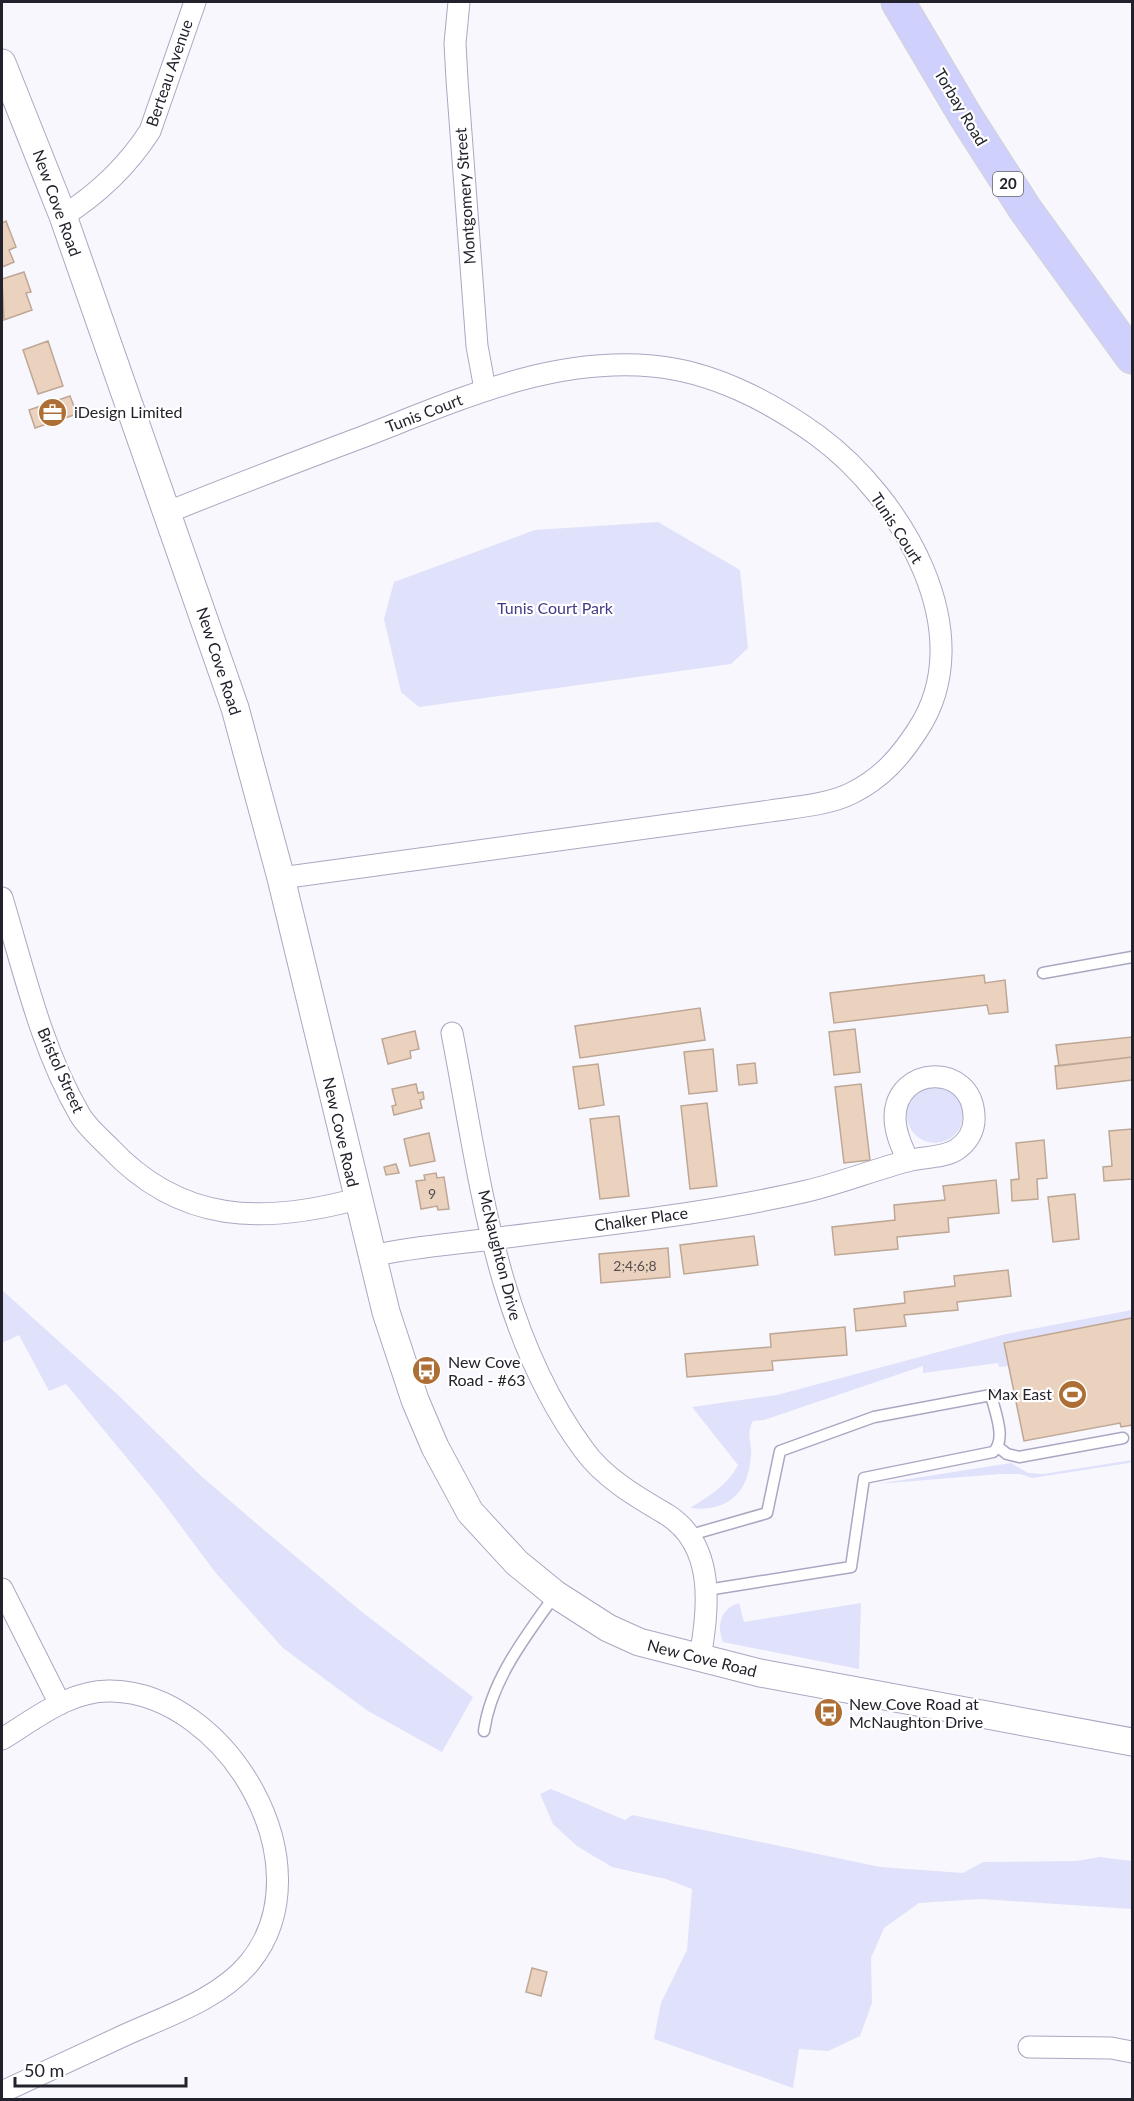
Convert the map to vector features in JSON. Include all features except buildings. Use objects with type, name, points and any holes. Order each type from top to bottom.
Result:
[{"type":"main road","name":"Torbay Road","points":[[898,2],[966,117],[1025,209],[1132,357]]},
{"type":"street","name":"Berteau Avenue","points":[[63,216],[110,179],[138,149],[150,131],[195,2]]},
{"type":"street","name":"Montgomery Street","points":[[459,2],[455,43],[458,103],[477,346],[485,389]]},
{"type":"street","name":"New Cove Road","points":[[2,63],[63,216],[235,708],[281,878],[371,1256],[415,1400],[454,1485],[470,1512],[495,1540],[555,1594],[577,1610],[629,1637],[700,1659],[794,1679],[1132,1742]]},
{"type":"street","name":"Tunis Court","points":[[166,513],[485,389],[545,372],[600,365],[652,366],[697,374],[740,391],[781,410],[811,431],[856,470],[883,503],[913,548],[929,581],[939,619],[941,645],[941,674],[935,698],[904,751],[884,774],[850,794],[813,804],[281,878]]},
{"type":"street","name":"Bristol Street","points":[[2,898],[45,1040],[58,1073],[81,1117],[124,1164],[170,1193],[203,1206],[235,1214],[266,1216],[294,1214],[357,1199]]},
{"type":"street","name":"McNaughton Drive","points":[[452,1034],[493,1239],[516,1320],[535,1369],[556,1411],[586,1453],[640,1500],[668,1516],[687,1536],[702,1561],[708,1608],[700,1659]]},
{"type":"street","name":"Chalker Place","points":[[371,1256],[754,1203],[829,1186],[908,1161]]},
{"type":"street","points":[[2,1589],[60,1704]]},
{"type":"street","points":[[2,1739],[60,1704],[83,1694],[110,1690],[143,1693],[175,1710],[204,1731],[230,1758],[257,1796],[267,1817],[278,1870],[277,1901],[273,1921],[263,1943],[248,1964],[221,1986],[184,2010],[2,2092]]},
{"type":"street","points":[[1029,2047],[1111,2048],[1132,2052]]},
{"type":"lane","points":[[1043,973],[1132,957]]},
{"type":"lane","points":[[687,1536],[767,1513],[780,1451],[873,1417],[991,1395],[1000,1440],[993,1452],[864,1479],[851,1567],[707,1590]]},
{"type":"lane","points":[[998,1447],[1007,1454],[1019,1457],[1123,1438]]},
{"type":"lane","points":[[484,1731],[489,1702],[499,1679],[555,1594]]},
{"type":"green space","name":"Tunis Court Park","points":[[658,522],[740,570],[748,648],[731,664],[419,707],[401,692],[384,619],[394,582],[535,530]]},
{"type":"green space","points":[[929,1087],[941,1087],[951,1091],[959,1099],[963,1115],[959,1131],[951,1139],[941,1143],[929,1143],[919,1139],[911,1131],[907,1121],[907,1109],[911,1099],[919,1091]]},
{"type":"green space","points":[[2,1290],[117,1394],[200,1475],[362,1612],[473,1697],[442,1752],[368,1711],[283,1648],[215,1572],[159,1497],[66,1384],[49,1391],[19,1335],[2,1343]]},
{"type":"green space","points":[[1132,1310],[1132,1318],[1004,1343],[1009,1366],[999,1367],[998,1363],[923,1373],[923,1366],[764,1420],[753,1421],[749,1432],[750,1463],[744,1485],[731,1500],[722,1504],[702,1509],[690,1508],[723,1485],[738,1465],[692,1407],[777,1395],[1006,1334]]},
{"type":"green space","points":[[1132,1460],[1129,1463],[1032,1478],[1020,1474],[1000,1474],[877,1484],[1011,1463],[1028,1473],[1043,1474]]},
{"type":"green space","points":[[739,1603],[744,1622],[861,1603],[859,1669],[723,1642],[720,1624],[724,1613]]},
{"type":"green space","points":[[551,1789],[625,1820],[632,1815],[880,1867],[963,1873],[983,1862],[1077,1861],[1099,1857],[1132,1861],[1132,1909],[981,1899],[919,1903],[884,1928],[871,1958],[872,2003],[860,2036],[828,2051],[799,2049],[793,2088],[654,2039],[661,2003],[687,1950],[692,1889],[666,1879],[612,1867],[577,1846],[553,1824],[540,1794]]},
{"type":"place","name":"iDesign Limited","points":[[53,412]]},
{"type":"place","name":"New Cove Road - #63","points":[[427,1371]]},
{"type":"place","name":"Max East","points":[[1073,1394]]},
{"type":"place","name":"New Cove Road at McNaughton Drive","points":[[828,1713]]}]
